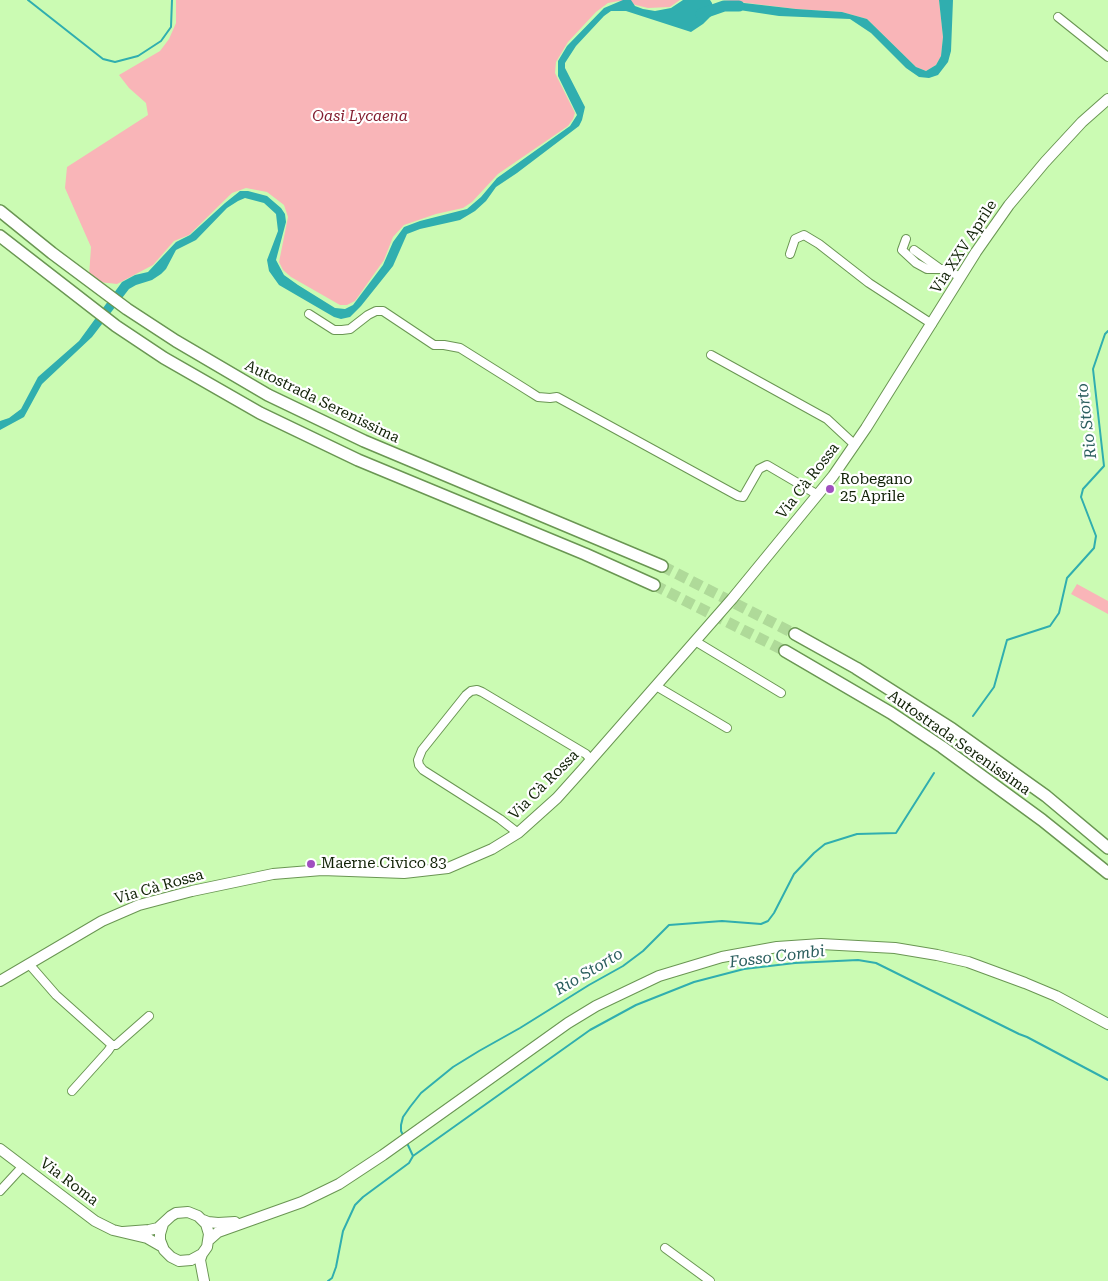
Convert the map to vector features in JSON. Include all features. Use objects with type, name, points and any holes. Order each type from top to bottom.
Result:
[{"type":"highway","name":"Autostrada Serenissima","points":[[0,211],[127,309],[221,369],[316,419],[662,566]]},
{"type":"highway","points":[[0,236],[116,326],[212,387],[308,437],[358,460],[585,554],[654,585]]},
{"type":"highway","name":"Autostrada Serenissima","points":[[795,634],[856,668],[952,729],[1046,796],[1108,848]]},
{"type":"highway","name":"Autostrada Serenissima","points":[[785,651],[883,708],[942,747],[1042,820],[1108,873]]},
{"type":"main road","name":"Via XXV Aprile","points":[[866,428],[976,252],[1009,205],[1082,122],[1108,99]]},
{"type":"main road","name":"Via Cà Rossa","points":[[0,981],[102,921],[121,912],[170,897],[273,874],[299,871],[322,870],[404,874],[448,868],[492,849],[518,833],[557,798],[758,568],[818,494],[866,428]]},
{"type":"main road","points":[[209,1240],[218,1232],[275,1212],[324,1192],[347,1180],[568,1023],[620,993],[690,965],[722,957],[777,947],[821,944],[895,948],[968,962],[1056,996],[1108,1024]]},
{"type":"main road","name":"Via Roma","points":[[0,1149],[95,1221],[113,1230],[147,1238],[161,1246]]},
{"type":"main road","points":[[123,1232],[158,1228],[171,1216],[182,1212],[193,1213],[208,1222],[246,1221]]},
{"type":"main road","points":[[184,1261],[197,1258],[207,1247],[209,1240],[208,1229],[203,1220]]},
{"type":"main road","points":[[163,1224],[160,1234],[161,1246],[171,1257],[184,1261],[189,1265],[204,1281]]},
{"type":"main road","points":[[202,1254],[200,1260],[204,1281]]},
{"type":"street","points":[[1058,17],[1108,57]]},
{"type":"street","points":[[790,254],[795,239],[804,235],[819,244],[869,283],[932,324]]},
{"type":"street","points":[[906,239],[902,250],[916,263],[927,269],[935,270],[939,268]]},
{"type":"street","points":[[914,250],[939,268],[961,277]]},
{"type":"street","points":[[309,314],[334,330],[342,330],[350,329],[376,311],[383,311],[434,345],[444,344],[460,348],[538,397],[557,397],[738,496],[743,496],[759,469],[767,465],[818,494]]},
{"type":"street","points":[[712,355],[827,419],[855,445]]},
{"type":"street","points":[[695,641],[781,693]]},
{"type":"street","points":[[656,686],[727,728]]},
{"type":"street","points":[[518,833],[418,765],[422,750],[466,695],[476,690],[482,692],[586,754],[591,760]]},
{"type":"street","points":[[29,964],[56,995],[112,1045]]},
{"type":"street","points":[[72,1091],[112,1045],[116,1045],[149,1016]]},
{"type":"street","points":[[0,1191],[23,1166]]},
{"type":"street","points":[[665,1248],[710,1281]]},
{"type":"green space","name":"Oasi Lycaena","points":[[176,0],[680,0],[670,7],[648,8],[619,1],[608,3],[596,12],[568,42],[556,62],[555,73],[575,113],[568,126],[498,174],[472,202],[463,208],[436,214],[404,225],[393,237],[384,260],[355,301],[347,305],[340,305],[291,277],[283,270],[279,262],[288,217],[284,205],[267,192],[246,188],[232,193],[189,235],[174,241],[153,265],[117,284],[99,282],[89,276],[91,247],[65,188],[67,167],[148,115],[146,103],[129,88],[119,75],[160,51],[169,39],[176,23]]},
{"type":"green space","points":[[723,0],[939,0],[943,37],[941,56],[936,65],[926,71],[916,67],[867,19],[842,12],[796,9]]},
{"type":"green space","points":[[1077,584],[1108,601],[1108,614],[1071,594]]},
{"type":"water","points":[[623,0],[631,0],[635,6],[655,11],[671,8],[683,0],[710,0],[714,13],[691,32],[626,11],[611,11],[604,16],[576,46],[565,63],[565,68],[585,107],[579,126],[496,187],[486,201],[475,211],[460,220],[420,229],[407,234],[393,266],[350,317],[341,319],[334,317],[279,285],[269,271],[267,260],[278,231],[276,214],[264,203],[245,198],[227,208],[196,240],[176,250],[166,269],[161,274],[152,280],[129,289],[92,337],[42,384],[24,417],[0,430],[0,421],[9,418],[21,409],[38,377],[79,341],[122,282],[135,275],[148,272],[176,242],[190,235],[240,191],[267,196],[285,214],[286,222],[276,260],[284,275],[335,308],[345,309],[353,305],[383,265],[393,242],[404,227],[467,209],[481,197],[497,178],[570,126],[577,115],[558,76],[558,61],[567,46],[604,8]]},
{"type":"water","points":[[939,0],[953,0],[951,51],[948,62],[938,75],[929,78],[919,77],[906,68],[871,33],[850,19],[779,16],[726,8],[723,3],[744,3],[842,12],[867,19],[916,67],[926,71],[936,65],[941,56],[943,37]]},
{"type":"waterway","points":[[28,0],[103,59],[115,62],[138,56],[161,41],[171,27],[172,0]]},
{"type":"waterway","points":[[701,14],[724,6],[739,6]]},
{"type":"waterway","name":"Rio Storto","points":[[973,716],[994,687],[1007,640],[1050,626],[1059,613],[1067,578],[1094,548],[1096,536],[1081,497],[1083,489],[1104,466],[1093,369],[1105,334],[1108,331]]},
{"type":"waterway","name":"Rio Storto","points":[[404,1137],[401,1131],[403,1117],[421,1093],[453,1067],[623,966],[643,951],[669,925],[722,921],[761,924],[768,921],[794,874],[814,853],[825,844],[857,834],[896,833],[934,773]]},
{"type":"waterway","name":"Fosso Combi","points":[[413,1156],[590,1030],[636,1005],[694,982],[744,969],[795,963],[858,960],[876,963],[1027,1037],[1108,1080]]},
{"type":"waterway","name":"Rio Storto","points":[[328,1281],[332,1278],[336,1267],[343,1231],[355,1205],[409,1163],[413,1156],[407,1143]]},
{"type":"tunnel","points":[[662,566],[795,634]]},
{"type":"tunnel","points":[[654,585],[785,651]]},
{"type":"place","name":"Robegano 25 Aprile","points":[[830,489]]},
{"type":"place","name":"Maerne Civico 83","points":[[311,864]]}]
